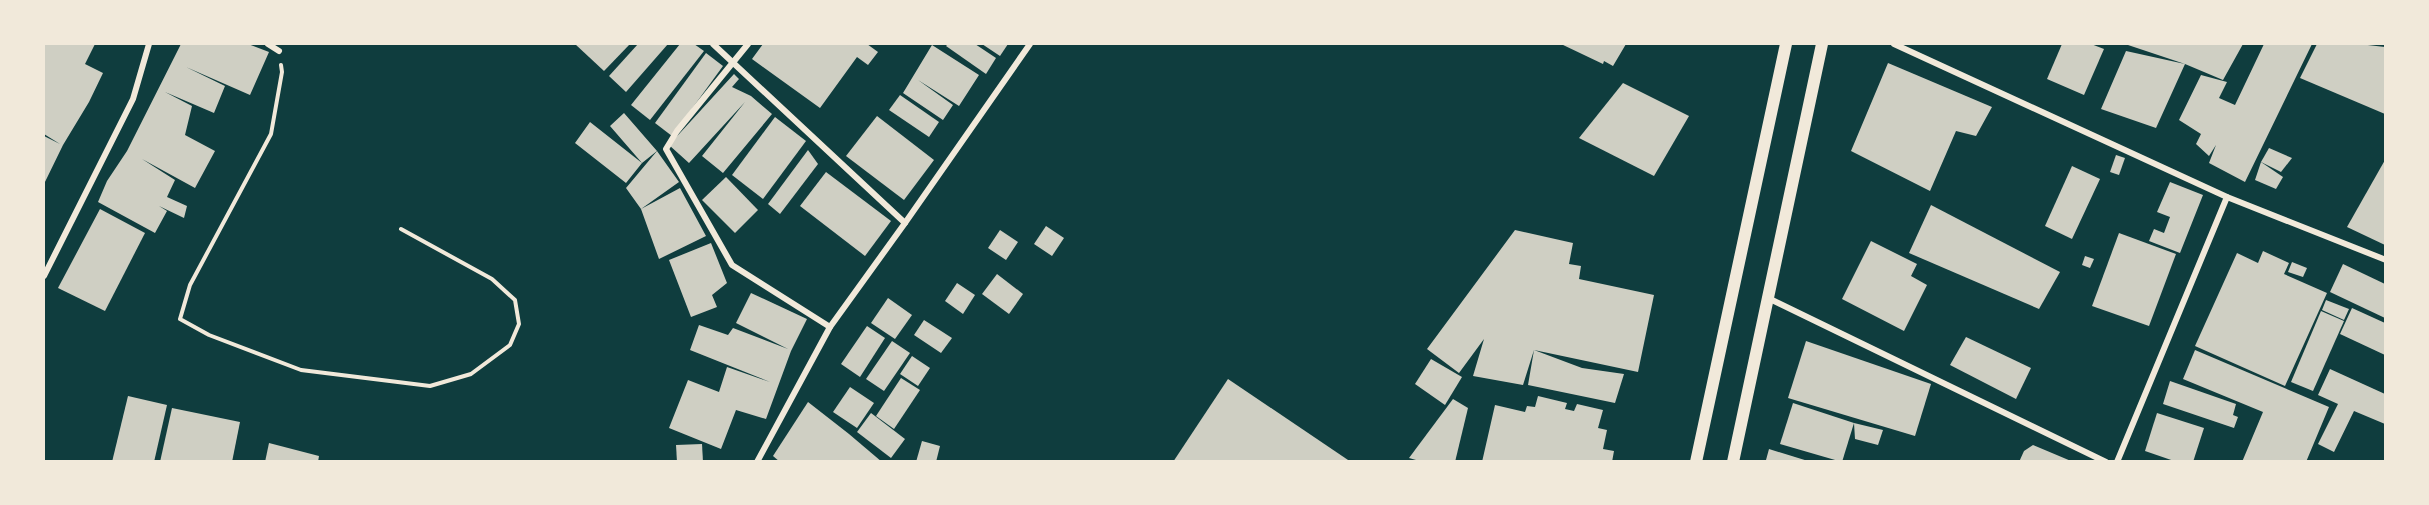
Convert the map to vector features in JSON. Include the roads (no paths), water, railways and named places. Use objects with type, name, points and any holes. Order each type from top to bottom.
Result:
[{"type":"main road","points":[[1696,462],[1786,44]]},
{"type":"main road","points":[[1733,462],[1822,44]]},
{"type":"street","points":[[44,276],[133,99],[149,44]]},
{"type":"street","points":[[268,44],[279,51]]},
{"type":"street","points":[[713,44],[905,223]]},
{"type":"street","points":[[748,44],[677,131],[666,149],[732,265],[830,327]]},
{"type":"street","points":[[757,462],[830,327],[1030,44]]},
{"type":"street","points":[[1894,44],[2227,197],[2385,261]]},
{"type":"street","points":[[2117,462],[2227,197]]},
{"type":"street","points":[[1768,298],[2106,462]]}]
